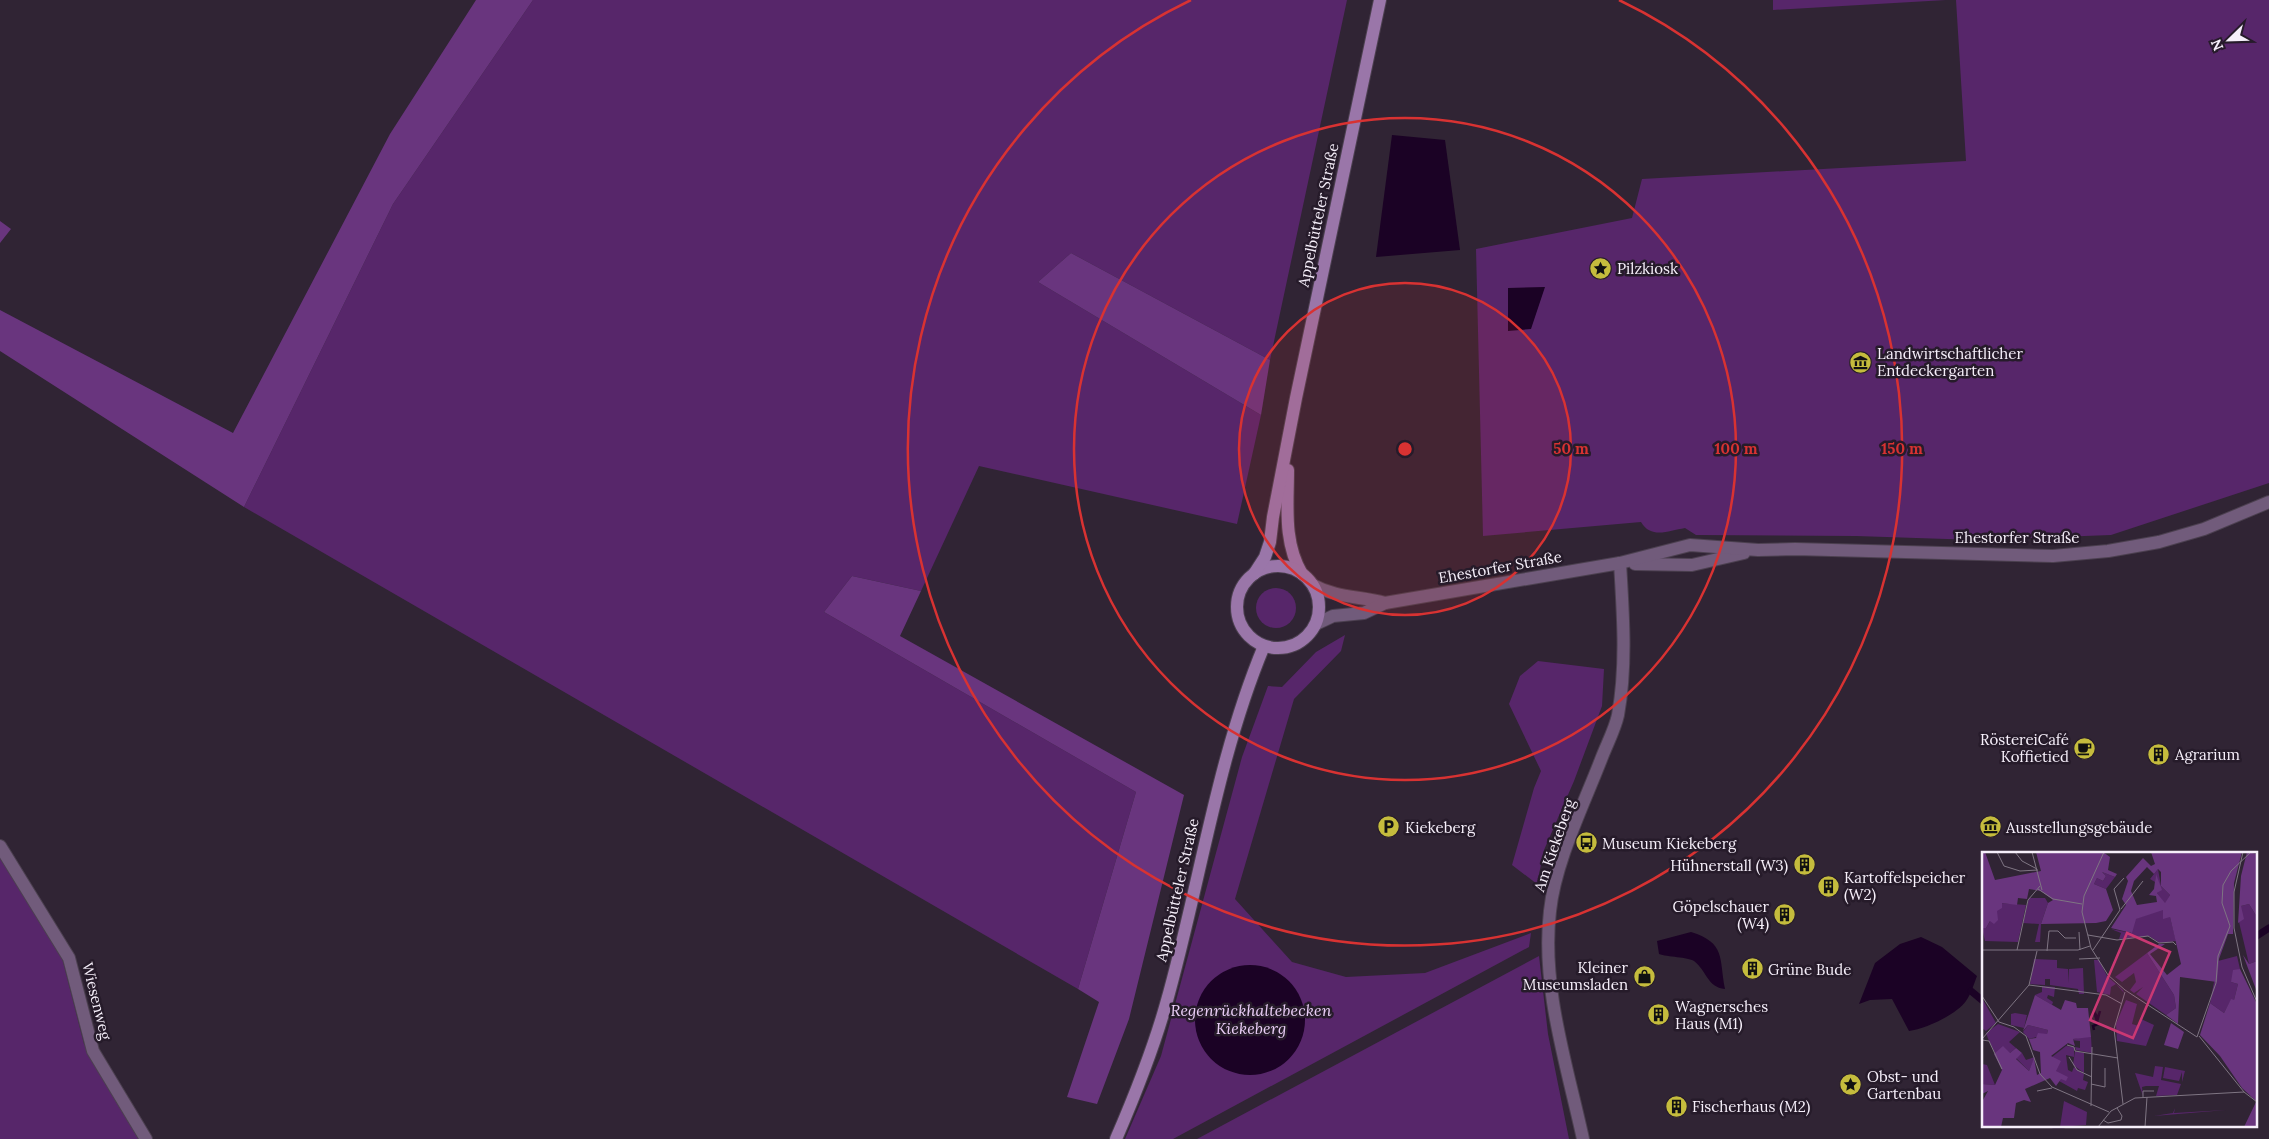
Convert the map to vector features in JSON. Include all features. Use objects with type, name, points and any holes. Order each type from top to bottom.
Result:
[{"type":"main road","name":"Appelbütteler Straße","points":[[1254,574],[1269,548],[1288,437],[1380,0]]},
{"type":"main road","name":"Appelbütteler Straße","points":[[1288,437],[1288,527],[1292,553],[1302,574]]},
{"type":"main road","points":[[1275,566],[1289,567],[1302,574],[1313,585],[1319,607],[1316,624],[1308,635],[1294,645],[1277,648],[1264,646],[1253,640],[1239,621],[1237,609],[1242,588],[1254,574],[1275,566]]},
{"type":"main road","name":"Appelbütteler Straße","points":[[1116,1139],[1152,1047],[1166,1004],[1222,772],[1253,672],[1264,646]]},
{"type":"street","name":"Ehestorfer Straße","points":[[1316,624],[1333,616],[1364,613],[1385,602],[1620,563],[1690,545],[1758,550],[1795,549],[2053,556],[2108,551],[2159,542],[2195,532],[2269,502]]},
{"type":"street","name":"Ehestorfer Straße","points":[[1620,563],[1692,564],[1758,550]]},
{"type":"street","name":"Am Kiekeberg","points":[[1583,1139],[1556,1014],[1547,945],[1550,909],[1556,881],[1618,716],[1624,649],[1620,563]]},
{"type":"street","name":"Ehestorfer Straße","points":[[1313,585],[1337,596],[1362,596],[1385,602]]},
{"type":"street","name":"Wiesenweg","points":[[0,846],[69,958],[93,1051],[146,1139]]},
{"type":"shaded area","points":[[476,0],[533,0],[393,204],[244,507],[0,351],[0,310],[233,433],[390,134]]},
{"type":"shaded area","points":[[533,0],[1347,0],[1270,360],[1071,253],[1038,282],[1261,415],[1237,524],[979,466],[921,591],[852,576],[824,612],[1136,792],[1078,989],[244,507],[393,204]]},
{"type":"shaded area","points":[[1773,0],[1946,0],[1773,10]]},
{"type":"shaded area","name":"Landwirtschaftlicher Entdeckergarten","points":[[1956,0],[2269,0],[2269,483],[2111,535],[1977,540],[1856,536],[1696,535],[1685,528],[1666,532],[1650,531],[1641,522],[1483,536],[1476,249],[1632,218],[1642,179],[1966,161]]},
{"type":"shaded area","points":[[0,221],[11,229],[0,243]]},
{"type":"shaded area","points":[[1071,253],[1270,360],[1261,415],[1038,282]]},
{"type":"shaded area","points":[[852,576],[921,591],[900,636],[1184,795],[1129,1019],[1097,1104],[1067,1097],[1099,1002],[1078,989],[1136,792],[824,612]]},
{"type":"shaded area","points":[[1272,588],[1280,588],[1287,591],[1293,597],[1296,608],[1293,619],[1287,625],[1280,628],[1272,628],[1265,625],[1259,619],[1256,612],[1256,604],[1259,597],[1265,591]]},
{"type":"shaded area","points":[[1345,635],[1341,651],[1294,699],[1235,899],[1292,962],[1346,977],[1425,973],[1531,933],[1529,947],[1173,1139],[1125,1139],[1161,1056],[1242,757],[1268,686],[1282,687],[1316,652]]},
{"type":"shaded area","points":[[1538,661],[1604,669],[1602,706],[1574,781],[1544,850],[1537,884],[1512,865],[1534,788],[1541,771],[1509,704],[1520,676]]},
{"type":"shaded area","points":[[0,855],[60,950],[84,1044],[143,1139],[0,1139]]},
{"type":"shaded area","points":[[1539,956],[1548,1034],[1569,1139],[1197,1139]]},
{"type":"water","points":[[1392,135],[1445,140],[1460,250],[1376,257]]},
{"type":"water","points":[[1545,287],[1531,329],[1508,331],[1508,288]]},
{"type":"water","points":[[1691,932],[1702,936],[1716,947],[1721,960],[1725,989],[1714,985],[1694,961],[1659,954],[1657,941]]},
{"type":"water","points":[[1921,937],[1942,947],[1977,976],[1968,998],[1955,1011],[1931,1024],[1909,1031],[1892,999],[1870,1000],[1859,1004],[1875,963],[1900,944]]},
{"type":"water","name":"Regenrückhaltebecken Kiekeberg","points":[[1250,965],[1261,966],[1271,970],[1289,981],[1300,999],[1304,1009],[1304,1031],[1300,1041],[1289,1059],[1271,1070],[1261,1074],[1250,1075],[1239,1074],[1229,1070],[1211,1059],[1200,1041],[1196,1031],[1195,1020],[1196,1009],[1200,999],[1211,981],[1229,970],[1239,966]]},
{"type":"waterway","points":[[2256,936],[2269,928]]},
{"type":"waterway","points":[[1971,991],[1982,1000]]},
{"type":"place","name":"Pilzkiosk","points":[[1601,268]]},
{"type":"place","name":"Landwirtschaftlicher Entdeckergarten","points":[[1861,362]]},
{"type":"place","name":"RöstereiCafé Koffietied","points":[[2085,748]]},
{"type":"place","name":"Agrarium","points":[[2159,754]]},
{"type":"place","name":"Kiekeberg","points":[[1389,827]]},
{"type":"place","name":"Ausstellungsgebäude","points":[[1990,827]]},
{"type":"place","name":"Museum Kiekeberg","points":[[1586,843]]},
{"type":"place","name":"Hühnerstall (W3)","points":[[1804,865]]},
{"type":"place","name":"Kartoffelspeicher (W2)","points":[[1828,886]]},
{"type":"place","name":"Göpelschauer (W4)","points":[[1785,915]]},
{"type":"place","name":"Grüne Bude","points":[[1752,969]]},
{"type":"place","name":"Kleiner Museumsladen","points":[[1644,976]]},
{"type":"place","name":"Wagnersches Haus (M1)","points":[[1659,1015]]},
{"type":"place","name":"Obst- und Gartenbau","points":[[1851,1085]]},
{"type":"place","name":"Fischerhaus (M2)","points":[[1676,1106]]}]
